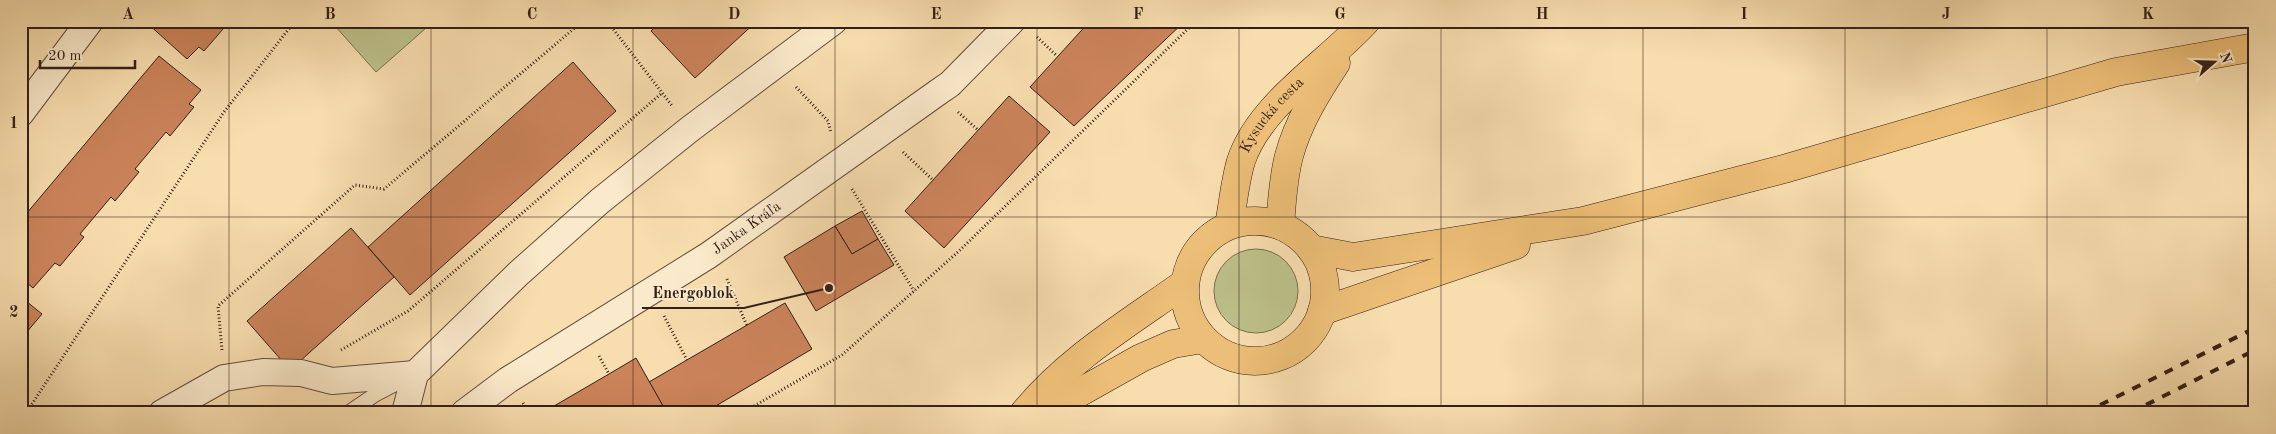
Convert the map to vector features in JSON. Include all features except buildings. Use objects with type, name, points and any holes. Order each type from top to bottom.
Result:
[{"type":"main road","name":"Kysucká cesta","points":[[1280,225],[1289,156],[1298,129],[1312,100],[1361,26]]},
{"type":"main road","name":"Kysucká cesta","points":[[1229,225],[1242,160],[1260,126],[1291,91],[1361,26]]},
{"type":"main road","points":[[1322,311],[1583,222],[1784,169],[2116,72],[2255,47]]},
{"type":"main road","points":[[1254,220],[1280,225],[1297,234],[1311,249],[1321,266],[1325,288],[1322,311],[1314,330],[1299,346],[1281,356],[1260,361],[1239,360],[1220,352],[1203,339],[1188,313],[1185,283],[1190,265],[1199,248],[1212,234],[1229,225],[1254,220]]},
{"type":"main road","points":[[1311,249],[1353,257],[1583,222]]},
{"type":"main road","points":[[1024,413],[1043,389],[1082,356],[1185,283]]},
{"type":"main road","points":[[1043,413],[1142,358],[1173,344],[1203,339]]},
{"type":"street","points":[[21,113],[90,21]]},
{"type":"street","points":[[405,413],[415,374],[519,273],[600,201],[690,129],[834,21]]},
{"type":"street","name":"Janka Kráľa","points":[[464,413],[508,380],[715,250],[950,84],[1022,27]]},
{"type":"street","points":[[162,413],[224,378],[263,372],[302,373],[332,381],[415,374]]},
{"type":"lane","points":[[348,413],[376,394],[415,374]]},
{"type":"path","points":[[26,413],[224,112],[295,21]]},
{"type":"path","points":[[224,378],[218,306],[354,185],[384,189],[583,21]]},
{"type":"path","points":[[607,21],[690,129]]},
{"type":"path","points":[[612,27],[618,21]]},
{"type":"path","points":[[742,413],[842,355],[959,251],[1196,21]]},
{"type":"path","points":[[1022,27],[1057,56]]},
{"type":"path","points":[[775,66],[828,121],[837,164],[914,291]]},
{"type":"path","points":[[302,373],[408,311],[662,93]]},
{"type":"path","points":[[882,132],[932,180]]},
{"type":"path","points":[[715,250],[747,326]]},
{"type":"path","points":[[651,291],[687,360]]},
{"type":"green space","points":[[340,21],[434,21],[376,72],[335,26]]},
{"type":"green space","points":[[1256,249],[1272,252],[1286,261],[1295,275],[1298,291],[1295,307],[1286,321],[1272,330],[1256,333],[1240,330],[1226,321],[1217,307],[1214,291],[1217,275],[1226,261],[1240,252]]},
{"type":"railway","points":[[2084,413],[2255,328]]},
{"type":"railway","points":[[2130,413],[2255,350]]},
{"type":"place","name":"Energoblok","points":[[829,288]]}]
